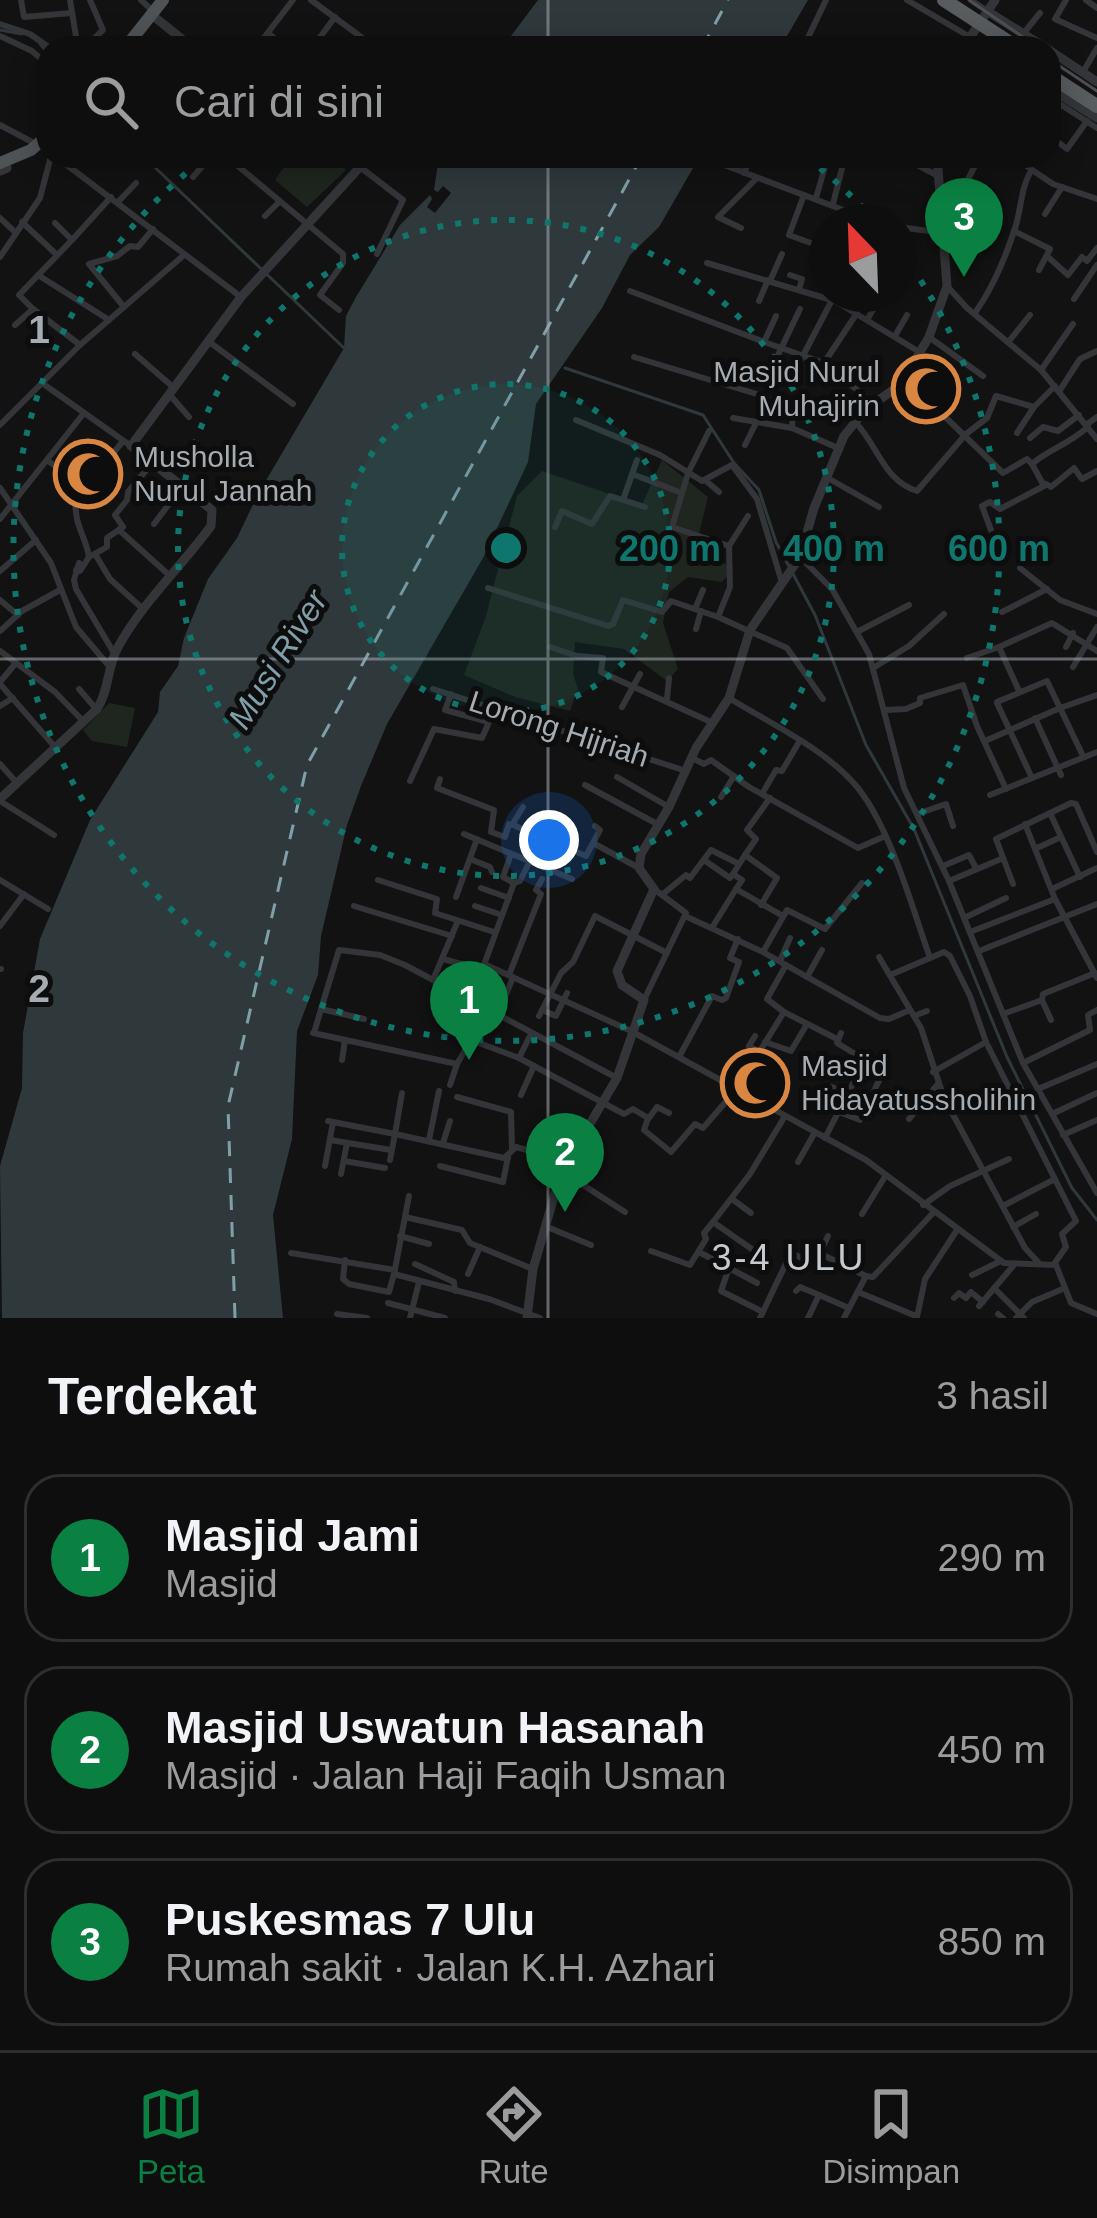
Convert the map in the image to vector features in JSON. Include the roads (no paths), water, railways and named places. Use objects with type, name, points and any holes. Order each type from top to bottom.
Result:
[{"type":"highway","points":[[933,0],[988,36]]},
{"type":"highway","points":[[944,0],[1012,36]]},
{"type":"highway","points":[[1061,80],[1097,102]]},
{"type":"main road","points":[[135,36],[172,0]]},
{"type":"main road","points":[[142,36],[158,10]]},
{"type":"main road","points":[[2,168],[36,153]]},
{"type":"street","points":[[21,0],[23,17],[72,13]]},
{"type":"street","points":[[70,0],[79,36]]},
{"type":"street","points":[[90,0],[103,30],[96,36]]},
{"type":"street","points":[[141,0],[158,10],[182,36]]},
{"type":"street","points":[[266,36],[292,0]]},
{"type":"street","points":[[311,0],[360,36]]},
{"type":"street","points":[[808,36],[826,0]]},
{"type":"street","points":[[908,0],[968,36]]},
{"type":"street","points":[[971,0],[1015,36]]},
{"type":"street","points":[[971,36],[995,0]]},
{"type":"street","points":[[1066,0],[1055,19],[1097,38]]},
{"type":"street","points":[[1086,0],[1097,8]]},
{"type":"street","points":[[1024,36],[1040,13]]},
{"type":"street","points":[[321,36],[335,17]]},
{"type":"street","points":[[0,24],[36,38]]},
{"type":"street","points":[[268,33],[272,36]]},
{"type":"street","points":[[0,36],[36,54]]},
{"type":"street","points":[[1083,72],[1097,48]]},
{"type":"street","points":[[1061,58],[1097,82]]},
{"type":"street","points":[[1061,101],[1094,122]]},
{"type":"street","points":[[1061,105],[1094,122]]},
{"type":"street","points":[[1061,144],[1067,149],[1094,122]]},
{"type":"street","points":[[0,125],[36,142]]},
{"type":"street","points":[[0,257],[41,195],[45,168]]},
{"type":"street","points":[[72,168],[241,297]]},
{"type":"street","points":[[193,177],[201,168]]},
{"type":"street","points":[[240,168],[344,257],[320,295],[339,310]]},
{"type":"street","points":[[89,483],[171,391],[241,297],[359,168]]},
{"type":"street","points":[[361,168],[403,200],[377,254]]},
{"type":"street","points":[[731,168],[833,204],[842,168]]},
{"type":"street","points":[[744,172],[746,168]]},
{"type":"street","points":[[816,198],[825,168]]},
{"type":"street","points":[[923,168],[938,176]]},
{"type":"street","points":[[639,868],[641,854],[694,753],[729,698],[750,630],[798,560],[838,448],[869,406],[905,378],[929,337],[947,286],[938,168]]},
{"type":"street","points":[[964,187],[974,168]]},
{"type":"street","points":[[1029,168],[1062,187],[1097,199]]},
{"type":"street","points":[[971,311],[998,276],[1026,192],[1025,179],[1032,170]]},
{"type":"street","points":[[741,228],[718,217],[757,178]]},
{"type":"street","points":[[80,345],[19,295],[114,199],[136,183]]},
{"type":"street","points":[[1045,214],[1062,187]]},
{"type":"street","points":[[805,195],[789,235],[809,242]]},
{"type":"street","points":[[265,216],[280,201]]},
{"type":"street","points":[[0,218],[15,232]]},
{"type":"street","points":[[22,222],[57,255]]},
{"type":"street","points":[[55,223],[72,240]]},
{"type":"street","points":[[124,307],[89,264],[114,257],[132,245],[139,247],[153,229]]},
{"type":"street","points":[[917,229],[944,233]]},
{"type":"street","points":[[1014,231],[1050,249],[1040,269]]},
{"type":"street","points":[[1047,256],[1068,275],[1082,257],[1087,261],[1097,248]]},
{"type":"street","points":[[759,301],[782,254]]},
{"type":"street","points":[[0,425],[80,345],[184,255]]},
{"type":"street","points":[[707,263],[809,293]]},
{"type":"street","points":[[1073,299],[1097,265]]},
{"type":"street","points":[[38,275],[109,320]]},
{"type":"street","points":[[790,275],[802,278],[799,290]]},
{"type":"street","points":[[947,286],[1041,370],[1097,439]]},
{"type":"street","points":[[630,291],[824,363],[869,406]]},
{"type":"street","points":[[941,306],[971,311]]},
{"type":"street","points":[[15,325],[33,309]]},
{"type":"street","points":[[777,357],[800,309]]},
{"type":"street","points":[[795,371],[826,312]]},
{"type":"street","points":[[867,320],[871,312]]},
{"type":"street","points":[[824,363],[857,313],[921,352]]},
{"type":"street","points":[[1010,340],[1030,315]]},
{"type":"street","points":[[764,341],[776,316]]},
{"type":"street","points":[[895,335],[907,316]]},
{"type":"street","points":[[1041,370],[1073,324]]},
{"type":"street","points":[[929,337],[983,376]]},
{"type":"street","points":[[208,341],[293,404]]},
{"type":"street","points":[[1017,433],[1034,407],[1080,359],[1097,351]]},
{"type":"street","points":[[135,354],[189,417]]},
{"type":"street","points":[[634,357],[767,397],[793,412],[792,428]]},
{"type":"street","points":[[905,378],[1003,472],[1027,459],[1051,487],[1074,468]]},
{"type":"street","points":[[42,383],[212,510],[214,519],[117,648],[97,710],[0,800],[54,835]]},
{"type":"street","points":[[855,422],[871,438],[893,478],[913,491],[986,419],[995,396],[1034,407]]},
{"type":"street","points":[[0,519],[84,413]]},
{"type":"street","points":[[1030,439],[1043,427],[1058,431],[1079,415]]},
{"type":"street","points":[[1031,464],[1046,452],[1061,449],[1097,417]]},
{"type":"street","points":[[733,418],[792,428],[838,448]]},
{"type":"street","points":[[576,420],[660,455],[719,492]]},
{"type":"street","points":[[745,445],[756,423]]},
{"type":"street","points":[[710,430],[688,473],[674,530],[729,546]]},
{"type":"street","points":[[623,500],[637,460]]},
{"type":"street","points":[[1067,460],[1082,479],[1097,471]]},
{"type":"street","points":[[45,462],[63,471],[74,486],[77,518],[92,555],[105,574],[144,610]]},
{"type":"street","points":[[117,648],[76,589],[78,569],[107,547],[106,539],[124,525],[115,514],[152,463]]},
{"type":"street","points":[[705,480],[729,464],[752,491],[784,579]]},
{"type":"street","points":[[632,474],[682,493]]},
{"type":"street","points":[[826,477],[879,507]]},
{"type":"street","points":[[998,546],[983,505],[990,502],[1000,509],[1046,484]]},
{"type":"street","points":[[0,488],[51,562],[76,627],[109,666]]},
{"type":"street","points":[[154,524],[181,488]]},
{"type":"street","points":[[555,527],[562,511],[595,524],[610,496],[645,507]]},
{"type":"street","points":[[718,617],[730,587],[729,546],[748,515]]},
{"type":"street","points":[[661,516],[674,520]]},
{"type":"street","points":[[119,530],[172,577]]},
{"type":"street","points":[[0,571],[36,540]]},
{"type":"street","points":[[798,560],[832,589],[857,632],[873,668],[898,769],[916,814],[943,866],[1023,1063],[1097,1193]]},
{"type":"street","points":[[1020,568],[1066,603],[1097,614]]},
{"type":"street","points":[[488,589],[608,626],[625,600],[662,612],[670,601],[698,610],[790,650],[823,699]]},
{"type":"street","points":[[1002,612],[1047,589]]},
{"type":"street","points":[[1,629],[60,590]]},
{"type":"street","points":[[696,629],[704,590]]},
{"type":"street","points":[[0,600],[17,615]]},
{"type":"street","points":[[857,632],[909,605]]},
{"type":"street","points":[[873,668],[909,646],[944,614]]},
{"type":"street","points":[[967,658],[1052,622],[1097,651]]},
{"type":"street","points":[[1073,667],[1097,627]]},
{"type":"street","points":[[1066,647],[1073,633]]},
{"type":"street","points":[[550,647],[603,658],[600,670],[713,723]]},
{"type":"street","points":[[998,647],[1019,692]]},
{"type":"street","points":[[0,651],[56,692],[84,722]]},
{"type":"street","points":[[15,664],[0,683],[55,747]]},
{"type":"street","points":[[622,707],[640,674]]},
{"type":"street","points":[[667,699],[670,678]]},
{"type":"street","points":[[1032,778],[997,702],[1019,692],[1047,680],[1083,756]]},
{"type":"street","points":[[885,710],[906,709],[920,703],[920,698],[963,685],[1006,788]]},
{"type":"street","name":"Lorong Hijriah","points":[[433,688],[686,772]]},
{"type":"street","points":[[80,689],[97,710]]},
{"type":"street","points":[[410,781],[434,729],[482,739],[489,722],[445,710],[451,694]]},
{"type":"street","points":[[985,741],[1097,694]]},
{"type":"street","points":[[0,706],[14,698]]},
{"type":"street","points":[[729,698],[799,742],[858,789],[905,882],[929,958]]},
{"type":"street","points":[[1035,718],[1059,771]]},
{"type":"street","points":[[704,860],[730,878],[756,839],[747,830],[776,770],[782,771],[799,742]]},
{"type":"street","points":[[990,794],[1059,771],[1097,752]]},
{"type":"street","points":[[694,753],[704,764],[719,760],[766,796],[858,848],[883,837]]},
{"type":"street","points":[[0,764],[16,782]]},
{"type":"street","points":[[617,777],[669,807]]},
{"type":"street","points":[[721,796],[740,777]]},
{"type":"street","points":[[440,778],[437,788],[494,810],[491,832],[505,837],[523,807]]},
{"type":"street","points":[[585,785],[659,825]]},
{"type":"street","points":[[1013,884],[996,839],[1070,799],[1097,852]]},
{"type":"street","points":[[916,814],[946,805],[953,826]]},
{"type":"street","points":[[1050,813],[1080,877]]},
{"type":"street","points":[[820,825],[828,816]]},
{"type":"street","points":[[1025,824],[1063,915],[1096,975],[1043,994],[1051,1020]]},
{"type":"street","points":[[512,825],[586,856],[600,830],[595,826]]},
{"type":"street","points":[[464,834],[572,879]]},
{"type":"street","points":[[1036,848],[1061,837]]},
{"type":"street","points":[[456,897],[477,839]]},
{"type":"street","points":[[291,1253],[394,1272],[532,1316],[533,1269],[563,1172],[618,1074],[644,1000],[684,920],[685,911],[655,894],[639,868],[595,844]]},
{"type":"street","points":[[644,1000],[617,976],[632,934],[655,894],[686,875],[690,878],[711,850],[777,878],[761,905]]},
{"type":"street","points":[[511,854],[503,877],[514,883],[519,883],[530,861]]},
{"type":"street","points":[[717,868],[726,854]]},
{"type":"street","points":[[943,866],[969,855],[976,869]]},
{"type":"street","points":[[949,881],[1003,858]]},
{"type":"street","points":[[470,859],[492,872]]},
{"type":"street","points":[[970,932],[1054,894],[1097,868]]},
{"type":"street","points":[[713,926],[742,880],[733,874]]},
{"type":"street","points":[[500,1010],[541,894],[536,890],[542,879]]},
{"type":"street","points":[[0,880],[47,909]]},
{"type":"street","points":[[378,880],[436,898],[434,912],[457,923]]},
{"type":"street","points":[[443,959],[480,969],[514,883]]},
{"type":"street","points":[[764,952],[788,909],[825,929],[862,883]]},
{"type":"street","points":[[481,888],[509,898]]},
{"type":"street","points":[[736,889],[784,916]]},
{"type":"street","points":[[0,926],[24,894]]},
{"type":"street","points":[[964,918],[1006,898]]},
{"type":"street","points":[[979,951],[1097,904]]},
{"type":"street","points":[[354,906],[452,936]]},
{"type":"street","points":[[475,906],[502,914]]},
{"type":"street","points":[[566,997],[556,1016],[540,1013],[561,973],[573,962],[593,917],[667,953]]},
{"type":"street","points":[[434,978],[457,923],[464,920],[494,932]]},
{"type":"street","points":[[684,920],[713,926],[884,1020],[927,1011]]},
{"type":"street","points":[[790,938],[767,999],[807,1024],[839,1036],[837,1043],[865,1059],[825,1138]]},
{"type":"street","points":[[679,1057],[712,996],[725,998],[739,962],[730,958],[738,939]]},
{"type":"street","points":[[458,1064],[313,1034],[337,952],[341,948],[380,955],[434,978],[618,1074]]},
{"type":"street","points":[[807,977],[822,950]]},
{"type":"street","points":[[890,975],[944,952],[949,955],[986,1042],[1076,1222],[1062,1234],[1066,1247],[1054,1264]]},
{"type":"street","points":[[879,957],[912,1013],[938,1084],[1024,1249],[1038,1262]]},
{"type":"street","points":[[484,964],[566,997],[825,1138],[886,1175],[1001,1261],[1012,1266],[1054,1264],[1061,1271],[1071,1303],[1097,1315]]},
{"type":"street","points":[[459,991],[449,1026],[624,1114],[633,1109],[649,1118]]},
{"type":"street","points":[[1003,1014],[1042,1000]]},
{"type":"street","points":[[321,1009],[364,1018]]},
{"type":"street","points":[[1023,1063],[1090,1030],[1088,1015],[1097,1010]]},
{"type":"street","points":[[669,1113],[657,1107],[643,1129],[671,1152],[688,1129],[695,1124],[703,1128],[736,1090],[784,1012]]},
{"type":"street","points":[[765,1042],[789,1052],[807,1024]]},
{"type":"street","points":[[519,1058],[532,1033]]},
{"type":"street","points":[[755,1036],[749,1046],[776,1070]]},
{"type":"street","points":[[342,1060],[345,1040]]},
{"type":"street","points":[[450,1084],[471,1040]]},
{"type":"street","points":[[933,1072],[986,1042]]},
{"type":"street","points":[[1038,1089],[1097,1064]]},
{"type":"street","points":[[521,1094],[534,1066]]},
{"type":"street","points":[[839,1112],[860,1120],[885,1068]]},
{"type":"street","points":[[909,1119],[938,1084]]},
{"type":"street","points":[[832,1087],[848,1095]]},
{"type":"street","points":[[429,1140],[439,1091]]},
{"type":"street","points":[[344,1161],[387,1164],[402,1093]]},
{"type":"street","points":[[1052,1114],[1097,1093]]},
{"type":"street","points":[[440,1166],[503,1182],[510,1153],[511,1112],[457,1097]]},
{"type":"street","points":[[650,1252],[689,1266],[706,1239],[704,1233],[732,1199],[785,1116]]},
{"type":"street","points":[[1063,1135],[1097,1120]]},
{"type":"street","points":[[325,1166],[331,1121],[568,1160]]},
{"type":"street","points":[[443,1143],[450,1121]]},
{"type":"street","points":[[798,1162],[815,1133]]},
{"type":"street","points":[[330,1140],[391,1150]]},
{"type":"street","points":[[341,1174],[347,1143]]},
{"type":"street","points":[[923,1205],[950,1186],[1009,1159]]},
{"type":"street","points":[[563,1172],[625,1212]]},
{"type":"street","points":[[862,1214],[886,1175]]},
{"type":"street","points":[[1003,1207],[1053,1180]]},
{"type":"street","points":[[345,1260],[343,1279],[349,1284],[389,1292],[410,1196]]},
{"type":"street","points":[[732,1199],[751,1213]]},
{"type":"street","points":[[819,1255],[874,1276],[933,1213]]},
{"type":"street","points":[[1013,1227],[1036,1214]]},
{"type":"street","points":[[404,1217],[462,1230],[468,1241],[533,1269]]},
{"type":"street","points":[[713,1222],[756,1252]]},
{"type":"street","points":[[858,1292],[901,1314],[918,1317],[926,1279],[957,1230]]},
{"type":"street","points":[[546,1232],[591,1245]]},
{"type":"street","points":[[400,1236],[430,1244]]},
{"type":"street","points":[[729,1268],[721,1292],[761,1315],[790,1253],[813,1263],[828,1236]]},
{"type":"street","points":[[467,1274],[480,1247]]},
{"type":"street","points":[[699,1252],[757,1283]]},
{"type":"street","points":[[972,1275],[1001,1261]]},
{"type":"street","points":[[415,1264],[454,1282],[455,1291]]},
{"type":"street","points":[[954,1298],[959,1293],[966,1298],[971,1292],[981,1304],[1012,1266]]},
{"type":"street","points":[[844,1318],[866,1276]]},
{"type":"street","points":[[410,1318],[419,1282]]},
{"type":"street","points":[[796,1291],[800,1287],[849,1308]]},
{"type":"street","points":[[994,1288],[1020,1316],[1034,1300],[1065,1288]]},
{"type":"street","points":[[808,1318],[819,1295]]},
{"type":"street","points":[[388,1303],[445,1318]]},
{"type":"street","points":[[337,1314],[368,1318]]},
{"type":"water","points":[[538,0],[808,0],[787,36],[511,36]]},
{"type":"water","name":"Musi River","points":[[437,168],[693,168],[659,227],[630,255],[602,308],[536,404],[528,462],[483,558],[387,724],[347,825],[321,936],[318,975],[297,1031],[292,1139],[273,1215],[283,1318],[2,1318],[0,1166],[22,1088],[23,1033],[40,939],[90,820],[158,712],[160,692],[178,666],[208,579],[237,538],[344,348],[346,316],[400,225],[430,195],[427,207],[435,213],[451,193],[443,186],[434,190]]},
{"type":"waterway","points":[[0,30],[22,34]]},
{"type":"waterway","points":[[156,168],[344,348]]},
{"type":"waterway","points":[[565,368],[703,415],[734,463],[759,490],[776,542],[815,615],[866,745],[914,829],[1007,1057],[1072,1188],[1097,1220]]},
{"type":"tram line","points":[[969,0],[1022,36]]},
{"type":"tram line","points":[[1061,67],[1097,91]]},
{"type":"place","name":"Puskesmas 7 Ulu","points":[[964,277]]},
{"type":"place","name":"Masjid Nurul Muhajirin","points":[[926,389]]},
{"type":"place","name":"Musholla Nurul Jannah","points":[[88,474]]},
{"type":"place","name":"Masjid Jami","points":[[469,1060]]},
{"type":"place","name":"Masjid Hidayatussholihin","points":[[755,1083]]},
{"type":"place","name":"Masjid Uswatun Hasanah","points":[[565,1212]]},
{"type":"district","name":"3-4 ULU","points":[[789,1257]]}]
